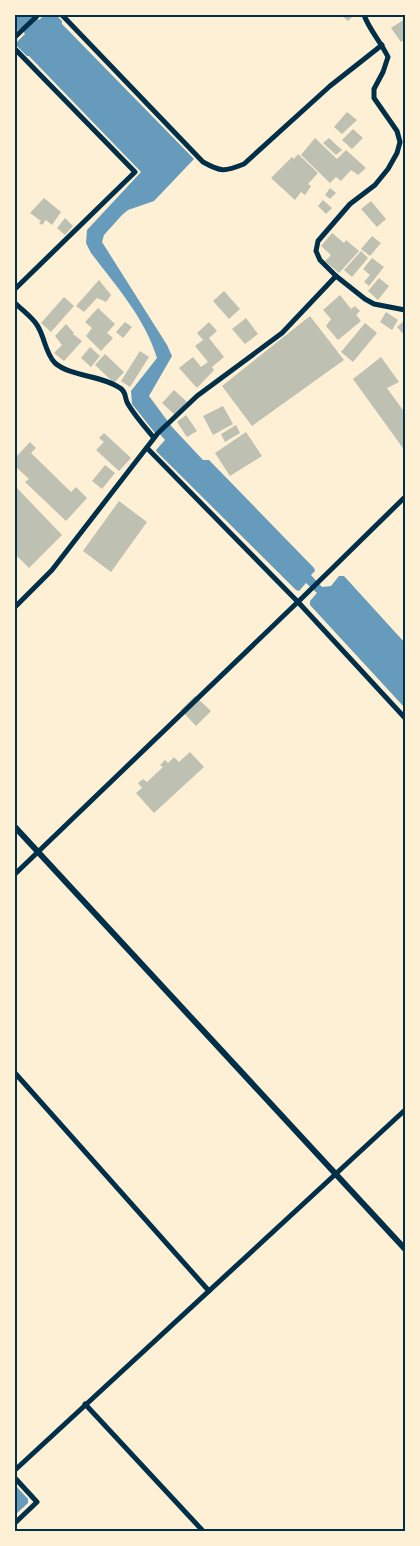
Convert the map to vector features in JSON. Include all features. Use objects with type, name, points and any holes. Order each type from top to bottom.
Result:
[{"type":"street","points":[[15,37],[38,15]]},
{"type":"street","points":[[62,15],[203,162],[218,170],[231,169],[244,164],[330,86],[382,45]]},
{"type":"street","points":[[364,15],[372,33],[382,45],[388,57],[387,65],[374,89],[374,98],[397,131],[400,142],[388,169],[375,185],[350,204],[318,241],[316,251],[320,260],[336,276],[365,299],[374,304],[405,310]]},
{"type":"street","points":[[15,49],[135,172],[15,290]]},
{"type":"street","points":[[15,607],[52,570],[154,438],[197,396],[282,333],[336,276]]},
{"type":"street","points":[[15,303],[36,324],[45,340],[48,355],[56,364],[65,369],[114,384],[122,389],[125,392],[126,402],[154,438]]},
{"type":"street","points":[[147,448],[298,602],[405,718]]},
{"type":"street","points":[[15,874],[405,497]]},
{"type":"street","points":[[15,827],[405,1249]]},
{"type":"street","points":[[15,1073],[210,1291]]},
{"type":"street","points":[[15,1470],[405,1110]]},
{"type":"street","points":[[85,1404],[203,1531]]},
{"type":"street","points":[[15,1478],[37,1502],[15,1523]]},
{"type":"water","points":[[15,15],[35,15],[39,20],[44,15],[56,15],[62,21],[62,24],[194,159],[154,201],[128,210],[122,215],[104,235],[102,242],[172,356],[149,396],[172,427],[203,460],[209,460],[314,568],[315,571],[311,575],[322,587],[331,586],[339,576],[344,576],[405,643],[405,708],[310,605],[310,601],[317,593],[306,583],[299,591],[296,590],[157,452],[156,450],[165,440],[157,431],[155,433],[132,404],[131,391],[157,358],[152,343],[120,290],[91,253],[86,243],[87,230],[141,172],[29,56],[17,46],[17,42],[25,34],[21,28],[15,32]]},
{"type":"water","points":[[15,1485],[28,1499],[28,1503],[15,1515]]},
{"type":"building","points":[[341,15],[354,15],[348,21]]},
{"type":"building","points":[[405,19],[405,39],[401,42],[391,28]]},
{"type":"building","points":[[347,112],[357,120],[342,134],[334,127]]},
{"type":"building","points":[[353,129],[363,138],[352,149],[342,140]]},
{"type":"building","points":[[315,138],[337,159],[346,150],[366,168],[358,175],[351,170],[341,181],[336,177],[330,183],[301,155]]},
{"type":"building","points":[[329,138],[342,150],[336,155],[323,143]]},
{"type":"building","points":[[298,154],[318,173],[308,184],[311,186],[305,195],[301,192],[295,200],[271,178],[292,157],[294,159]]},
{"type":"building","points":[[330,188],[336,193],[330,199],[325,195]]},
{"type":"building","points":[[44,198],[61,212],[52,225],[46,220],[42,225],[39,223],[41,221],[30,213]]},
{"type":"building","points":[[323,200],[332,208],[326,214],[318,206]]},
{"type":"building","points":[[371,201],[386,219],[377,227],[361,209]]},
{"type":"building","points":[[65,218],[73,226],[65,235],[57,228]]},
{"type":"building","points":[[332,233],[344,243],[346,240],[359,251],[339,273],[325,261],[331,255],[321,246]]},
{"type":"building","points":[[372,236],[381,243],[370,256],[361,249]]},
{"type":"building","points":[[361,251],[368,258],[352,277],[344,270]]},
{"type":"building","points":[[372,258],[384,267],[369,286],[364,282],[370,275],[363,269]]},
{"type":"building","points":[[379,278],[389,286],[378,300],[368,291]]},
{"type":"building","points":[[99,280],[111,295],[106,302],[97,298],[84,312],[76,306]]},
{"type":"building","points":[[224,291],[240,309],[229,319],[213,301]]},
{"type":"building","points":[[340,295],[351,309],[355,306],[360,311],[356,315],[361,321],[338,340],[326,326],[331,319],[323,310]]},
{"type":"building","points":[[64,297],[74,306],[51,332],[41,323]]},
{"type":"building","points":[[98,308],[115,324],[107,333],[113,338],[101,351],[86,336],[92,328],[85,322]]},
{"type":"building","points":[[386,312],[398,320],[392,330],[380,322]]},
{"type":"building","points":[[310,316],[344,360],[252,426],[222,386]]},
{"type":"building","points":[[246,318],[258,334],[245,344],[232,329]]},
{"type":"building","points":[[405,320],[405,336],[397,327]]},
{"type":"building","points":[[125,322],[132,327],[123,338],[116,332]]},
{"type":"building","points":[[209,322],[217,331],[209,338],[224,357],[212,367],[214,370],[197,388],[179,368],[193,357],[201,367],[208,362],[195,346],[203,340],[197,333]]},
{"type":"building","points":[[365,323],[377,333],[353,362],[341,352]]},
{"type":"building","points":[[66,324],[73,334],[82,341],[64,361],[54,353],[62,345],[55,336]]},
{"type":"building","points":[[90,347],[100,356],[91,367],[81,358]]},
{"type":"building","points":[[140,351],[149,357],[130,387],[121,381]]},
{"type":"building","points":[[105,354],[124,372],[114,383],[95,365]]},
{"type":"building","points":[[381,357],[399,382],[387,388],[405,413],[405,451],[353,379]]},
{"type":"building","points":[[174,390],[187,402],[175,415],[162,403]]},
{"type":"building","points":[[223,406],[233,424],[213,435],[203,416]]},
{"type":"building","points":[[186,415],[197,431],[187,437],[177,422]]},
{"type":"building","points":[[236,425],[240,433],[225,442],[221,434]]},
{"type":"building","points":[[246,432],[262,456],[230,476],[215,453]]},
{"type":"building","points":[[104,433],[131,458],[119,471],[96,450],[104,442],[99,438]]},
{"type":"building","points":[[30,442],[36,448],[31,453],[71,492],[76,487],[87,498],[66,521],[25,482],[29,479],[15,466],[15,458]]},
{"type":"building","points":[[105,465],[115,473],[102,489],[92,481]]},
{"type":"building","points":[[15,486],[62,535],[29,568],[15,554]]},
{"type":"building","points":[[119,501],[147,522],[111,572],[83,551]]},
{"type":"building","points":[[195,696],[211,711],[196,726],[181,710]]},
{"type":"building","points":[[190,752],[204,767],[154,813],[136,793],[142,788],[138,783],[143,779],[147,782],[163,767],[160,765],[165,760],[168,763],[174,757],[179,762]]}]
